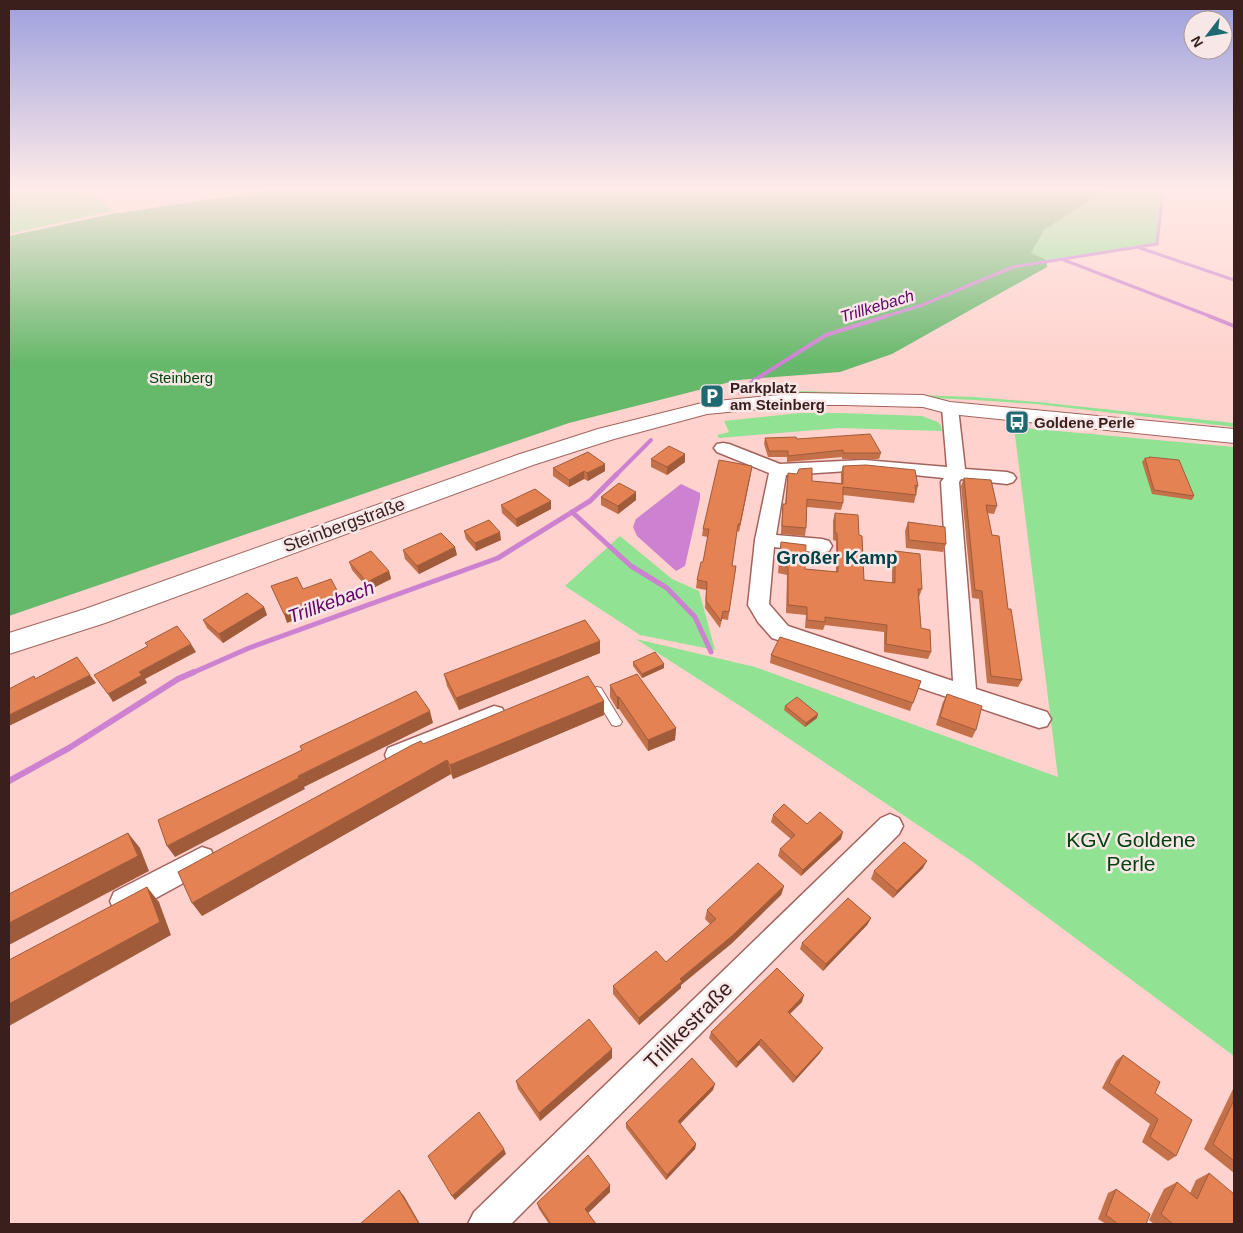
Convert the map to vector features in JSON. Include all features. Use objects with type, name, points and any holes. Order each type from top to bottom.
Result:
[{"type":"main road","name":"Steinbergstraße","points":[[9,644],[95,616],[525,460],[606,434],[682,416],[708,416],[824,406],[925,411],[950,408],[1234,436]]},
{"type":"street","points":[[950,408],[956,473],[950,482],[965,694]]},
{"type":"street","points":[[723,448],[778,470],[864,465],[1007,478]]},
{"type":"street","points":[[778,470],[765,540],[758,605],[780,632],[1039,719]]},
{"type":"street","points":[[765,540],[822,546]]},
{"type":"street","points":[[376,766],[402,752],[512,708]]},
{"type":"street","name":"Trillkestraße","points":[[486,1224],[890,826]]},
{"type":"street","points":[[105,911],[218,850]]},
{"type":"lane","points":[[585,681],[616,722]]},
{"type":"green space","name":"Steinberg","points":[[9,249],[1034,249],[1031,253],[1047,260],[1047,267],[892,354],[840,372],[738,380],[569,423],[9,616]]},
{"type":"green space","points":[[1034,249],[1125,249],[1047,260],[1031,253]]},
{"type":"green space","points":[[802,391],[974,397],[1038,402],[1234,423],[1234,427],[1036,404],[975,400],[870,395],[737,400]]},
{"type":"green space","points":[[800,413],[922,416],[938,422],[942,431],[839,428],[719,438],[717,435],[729,432],[724,421]]},
{"type":"green space","name":"KGV Goldene Perle","points":[[1014,427],[1234,447],[1234,1056],[973,862],[745,709],[636,639],[755,667],[1058,777]]},
{"type":"green space","points":[[620,536],[672,579],[699,591],[715,650],[640,635],[565,586]]},
{"type":"shaded area","points":[[681,484],[700,493],[700,499],[685,566],[676,571],[637,536],[633,527],[636,519]]},
{"type":"building","points":[[870,434],[881,453],[843,453],[843,450],[788,456],[788,451],[769,451],[765,438],[796,437],[797,439]]},
{"type":"building","points":[[669,446],[685,454],[667,467],[651,459]]},
{"type":"building","points":[[588,452],[605,464],[587,473],[584,471],[569,480],[553,468]]},
{"type":"building","points":[[1145,458],[1179,460],[1194,496],[1154,490]]},
{"type":"building","points":[[719,460],[752,466],[740,524],[738,524],[732,566],[736,566],[729,612],[723,611],[721,621],[706,601],[707,582],[697,580],[701,562],[703,562],[709,529],[703,529]]},
{"type":"building","points":[[866,465],[915,470],[918,486],[915,485],[916,495],[843,487],[843,503],[807,499],[806,528],[782,526],[788,473],[797,474],[799,469],[812,468],[812,481],[843,484],[843,466]]},
{"type":"building","points":[[964,478],[991,480],[997,506],[986,505],[992,535],[999,536],[1008,609],[1011,609],[1022,680],[991,676],[982,591],[975,590]]},
{"type":"building","points":[[619,483],[636,492],[618,506],[601,497]]},
{"type":"building","points":[[535,489],[551,501],[516,519],[501,505]]},
{"type":"building","points":[[835,513],[858,515],[859,535],[862,536],[864,580],[895,583],[895,551],[920,554],[922,589],[918,589],[921,628],[930,630],[931,652],[886,644],[887,625],[825,617],[825,622],[807,620],[807,607],[788,605],[788,567],[779,566],[781,542],[806,545],[805,569],[838,572]]},
{"type":"building","points":[[489,520],[500,532],[475,543],[464,531]]},
{"type":"building","points":[[908,522],[945,527],[946,544],[909,540]]},
{"type":"building","points":[[441,533],[455,547],[417,566],[403,550]]},
{"type":"building","points":[[371,551],[389,571],[367,582],[349,562]]},
{"type":"building","points":[[297,577],[303,589],[331,579],[339,594],[284,614],[271,586]]},
{"type":"building","points":[[247,593],[264,607],[219,634],[203,620]]},
{"type":"building","points":[[585,620],[600,641],[456,698],[444,674]]},
{"type":"building","points":[[177,626],[191,644],[139,672],[142,675],[108,694],[94,675],[148,646],[145,643]]},
{"type":"building","points":[[780,637],[921,681],[913,703],[771,655]]},
{"type":"building","points":[[655,652],[664,664],[642,674],[633,662]]},
{"type":"building","points":[[77,657],[90,675],[9,715],[9,689],[34,676],[35,679]]},
{"type":"building","points":[[637,674],[676,728],[648,740],[610,685]]},
{"type":"building","points":[[588,676],[604,701],[450,765],[447,760],[192,903],[178,872],[412,745],[421,741],[423,744]]},
{"type":"building","points":[[416,691],[430,711],[298,776],[299,778],[167,846],[158,820],[302,750],[300,746]]},
{"type":"building","points":[[947,694],[982,706],[976,730],[940,717]]},
{"type":"building","points":[[797,697],[818,714],[806,723],[785,706]]},
{"type":"building","points":[[784,804],[807,824],[820,812],[843,832],[803,870],[780,849],[795,835],[773,815]]},
{"type":"building","points":[[128,833],[138,856],[9,923],[9,894]]},
{"type":"building","points":[[904,842],[927,861],[897,891],[874,871]]},
{"type":"building","points":[[758,863],[784,886],[732,936],[680,979],[682,981],[639,1018],[613,986],[656,951],[666,962],[716,919],[707,910]]},
{"type":"building","points":[[147,887],[160,922],[9,1004],[9,960]]},
{"type":"building","points":[[848,898],[871,918],[826,964],[802,943]]},
{"type":"building","points":[[777,968],[804,995],[788,1012],[823,1048],[796,1077],[761,1039],[738,1062],[711,1032]]},
{"type":"building","points":[[589,1019],[612,1049],[539,1113],[516,1081]]},
{"type":"building","points":[[1123,1055],[1160,1082],[1155,1093],[1192,1120],[1176,1156],[1150,1137],[1158,1119],[1109,1083]]},
{"type":"building","points":[[692,1058],[715,1084],[678,1121],[696,1144],[667,1175],[626,1123]]},
{"type":"building","points":[[1234,1100],[1234,1161],[1213,1144]]},
{"type":"building","points":[[479,1112],[504,1149],[452,1196],[428,1156]]},
{"type":"building","points":[[588,1155],[610,1185],[585,1209],[596,1224],[551,1224],[537,1203]]},
{"type":"building","points":[[1209,1173],[1234,1194],[1234,1224],[1173,1224],[1161,1214],[1177,1182],[1197,1199]]},
{"type":"building","points":[[1116,1189],[1150,1214],[1146,1224],[1118,1224],[1106,1215]]},
{"type":"building","points":[[399,1190],[419,1224],[360,1224]]},
{"type":"waterway","name":"Trillkebach","points":[[883,317],[920,306],[1013,267],[1129,249]]},
{"type":"waterway","points":[[1142,249],[1234,280]]},
{"type":"waterway","points":[[1064,260],[1212,317]]},
{"type":"waterway","name":"Trillkebach","points":[[740,393],[753,381],[826,335],[887,316]]},
{"type":"waterway","points":[[1209,316],[1234,326]]},
{"type":"waterway","name":"Trillkebach","points":[[572,512],[590,501],[651,440]]},
{"type":"waterway","name":"Trillkebach","points":[[192,673],[249,648],[498,558],[572,512]]},
{"type":"waterway","points":[[572,512],[631,566],[667,588],[695,617],[711,652]]},
{"type":"waterway","name":"Trillkebach","points":[[9,781],[69,748],[178,679],[194,672]]},
{"type":"place","name":"Parkplatz am Steinberg","points":[[712,396]]},
{"type":"place","name":"Goldene Perle","points":[[1017,422]]},
{"type":"district","name":"Großer Kamp","points":[[837,557]]}]
